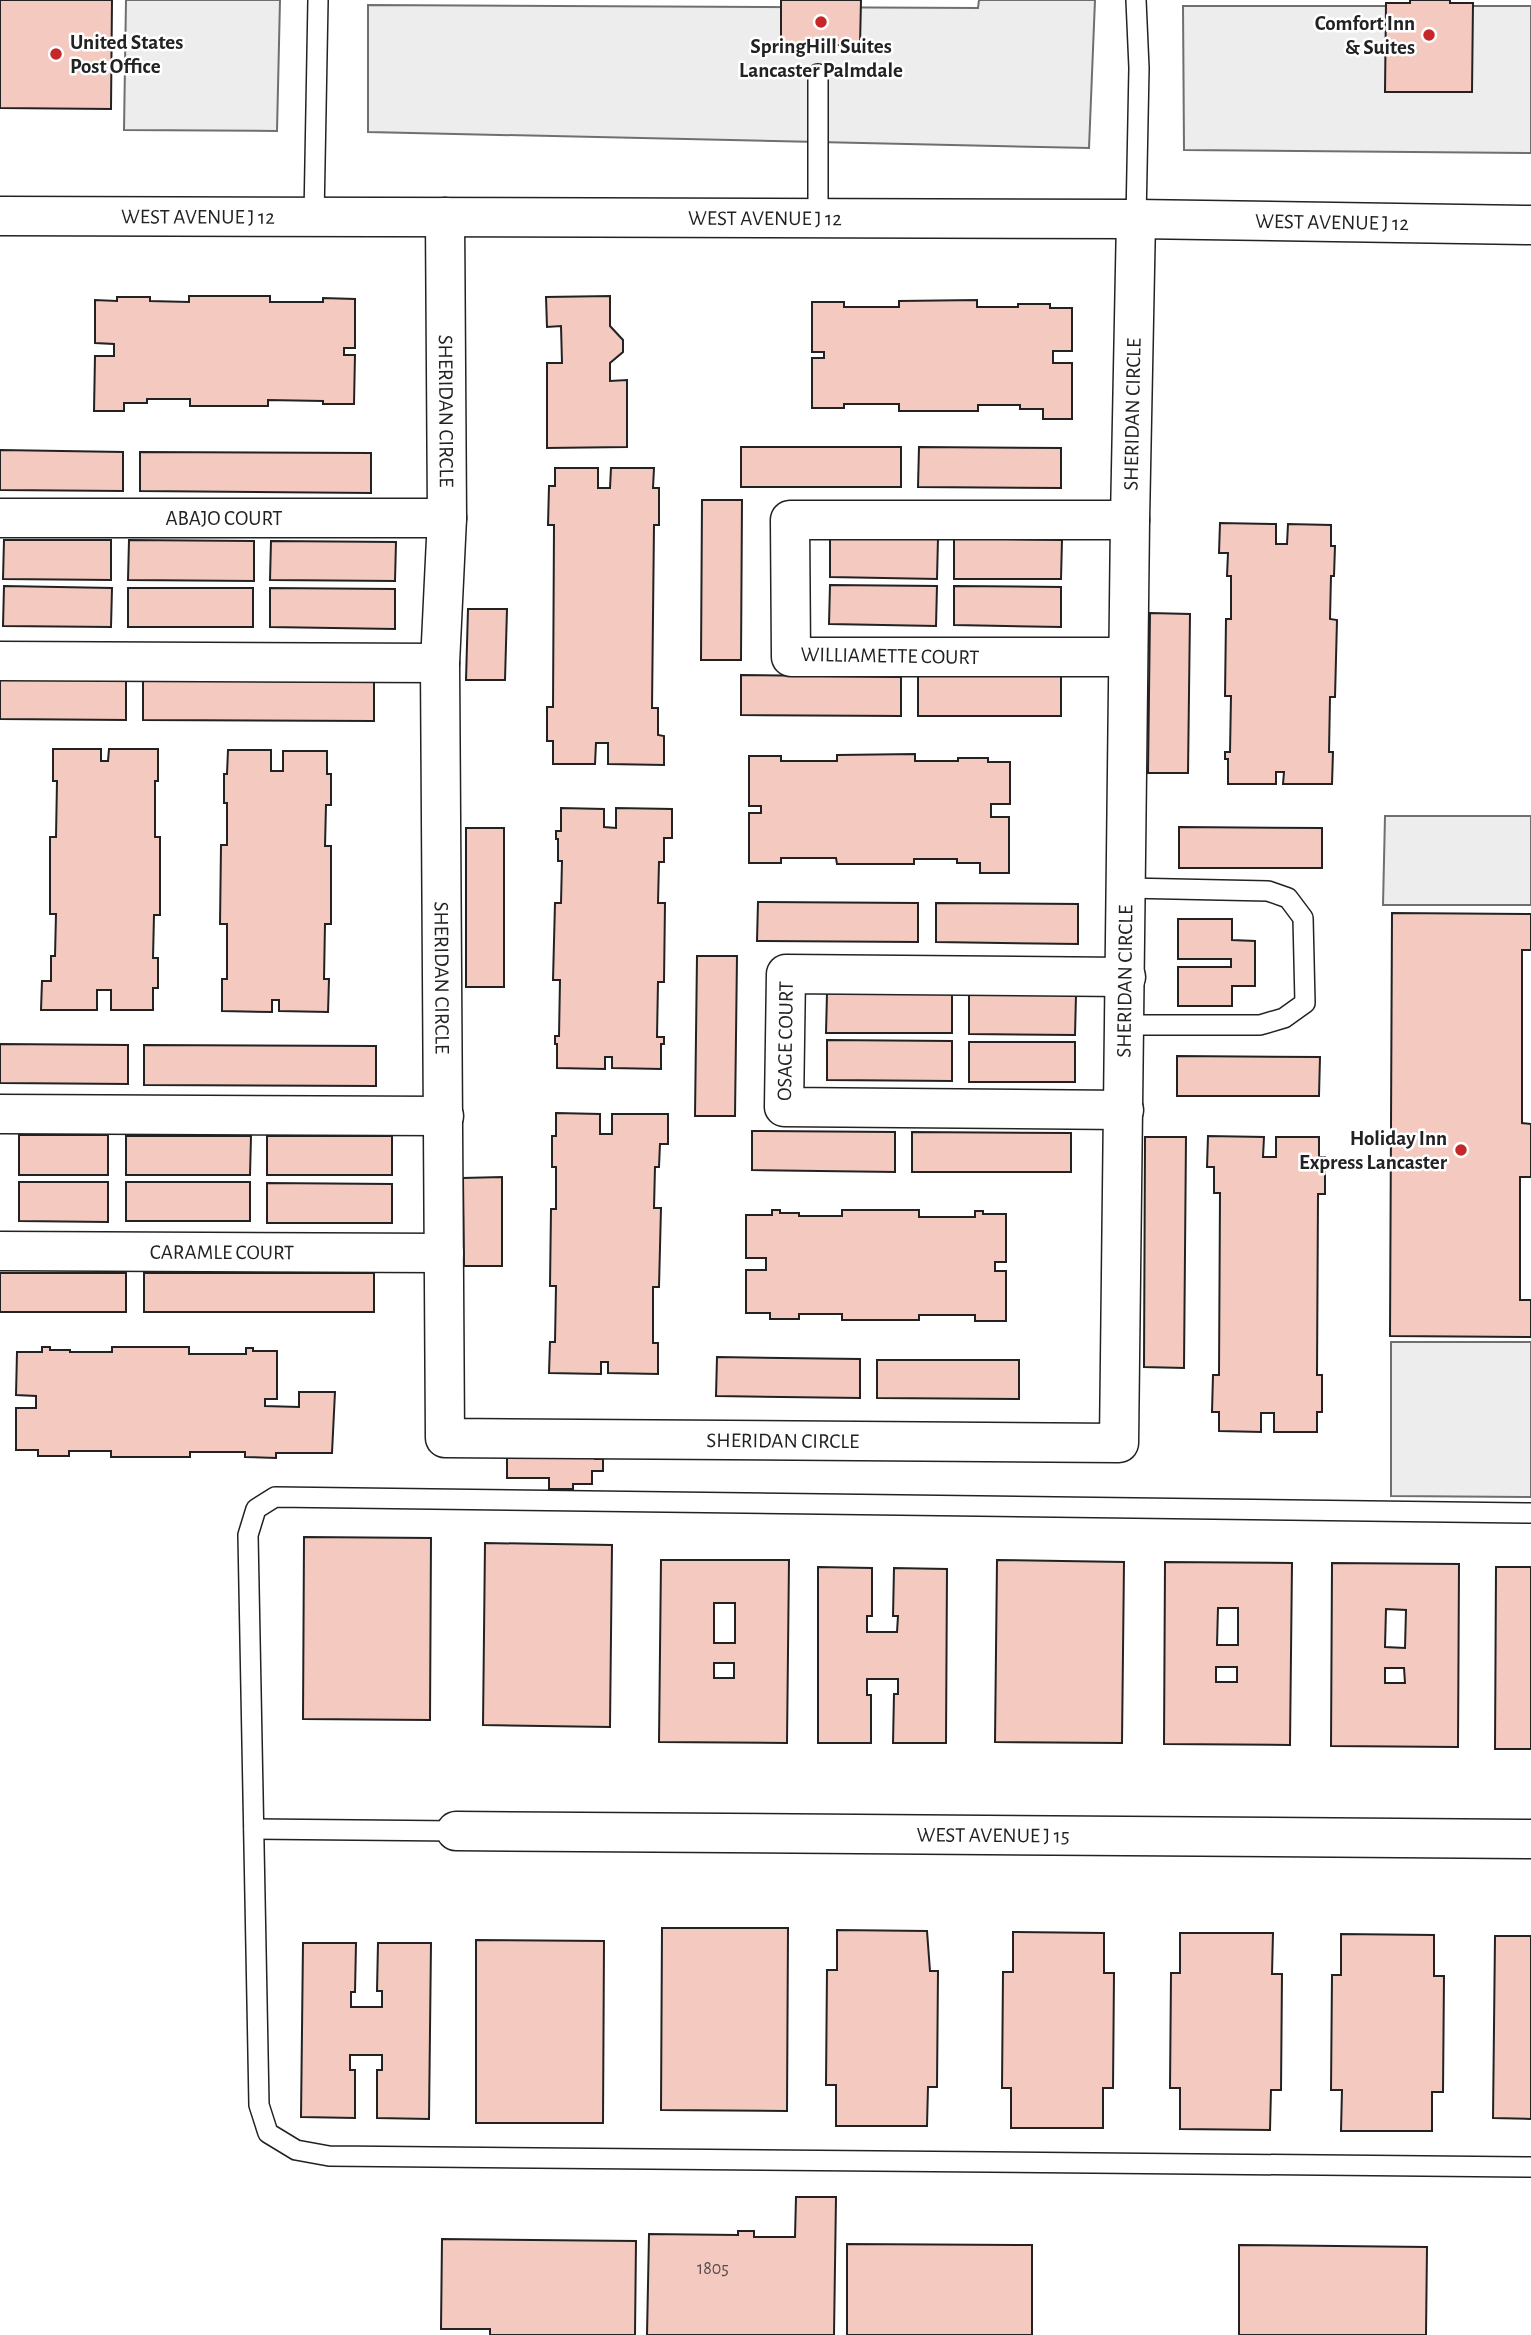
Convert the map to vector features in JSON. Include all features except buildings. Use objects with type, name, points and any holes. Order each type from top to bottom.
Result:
[{"type":"street","name":"WEST AVENUE J 12","points":[[0,216],[1136,219],[1531,225]]},
{"type":"street","name":"SHERIDAN CIRCLE","points":[[446,217],[447,518],[440,663],[445,1438],[1119,1444],[1136,219]]},
{"type":"street","name":"ABAJO COURT","points":[[0,518],[447,518]]},
{"type":"street","name":"WILLIAMETTE COURT","points":[[1128,657],[791,657],[790,520],[1130,520]]},
{"type":"street","points":[[0,661],[440,663]]},
{"type":"street","name":"OSAGE COURT","points":[[1124,1110],[784,1107],[786,974],[1126,976]]},
{"type":"street","points":[[0,1114],[444,1116]]},
{"type":"street","name":"CARAMLE COURT","points":[[0,1251],[444,1253]]},
{"type":"street","name":"WEST AVENUE J 15","points":[[456,1831],[1531,1839]]},
{"type":"lane","points":[[314,217],[318,0]]},
{"type":"lane","points":[[1136,0],[1139,68],[1136,219]]},
{"type":"lane","points":[[818,74],[818,218]]},
{"type":"lane","points":[[1126,1025],[1260,1025],[1284,1018],[1305,1003],[1303,918],[1288,898],[1268,891],[1127,888]]},
{"type":"lane","points":[[1531,1513],[275,1497],[257,1510],[248,1535],[260,2105],[268,2133],[296,2150],[329,2156],[1531,2167]]},
{"type":"lane","points":[[254,1829],[456,1831]]},
{"type":"shaded area","points":[[126,0],[280,0],[277,131],[124,130]]},
{"type":"shaded area","points":[[979,0],[1095,0],[1089,148],[368,132],[368,5],[978,8]]},
{"type":"shaded area","points":[[1183,6],[1531,6],[1531,153],[1184,150]]},
{"type":"shaded area","points":[[1385,816],[1531,816],[1531,905],[1383,905]]},
{"type":"shaded area","points":[[1391,1342],[1531,1342],[1531,1497],[1391,1496]]},
{"type":"place","name":"SpringHill Suites Lancaster Palmdale","points":[[821,22]]},
{"type":"place","name":"Comfort Inn & Suites","points":[[1429,35]]},
{"type":"place","name":"United States Post Office","points":[[56,54]]},
{"type":"place","name":"Holiday Inn Express Lancaster","points":[[1461,1150]]}]
